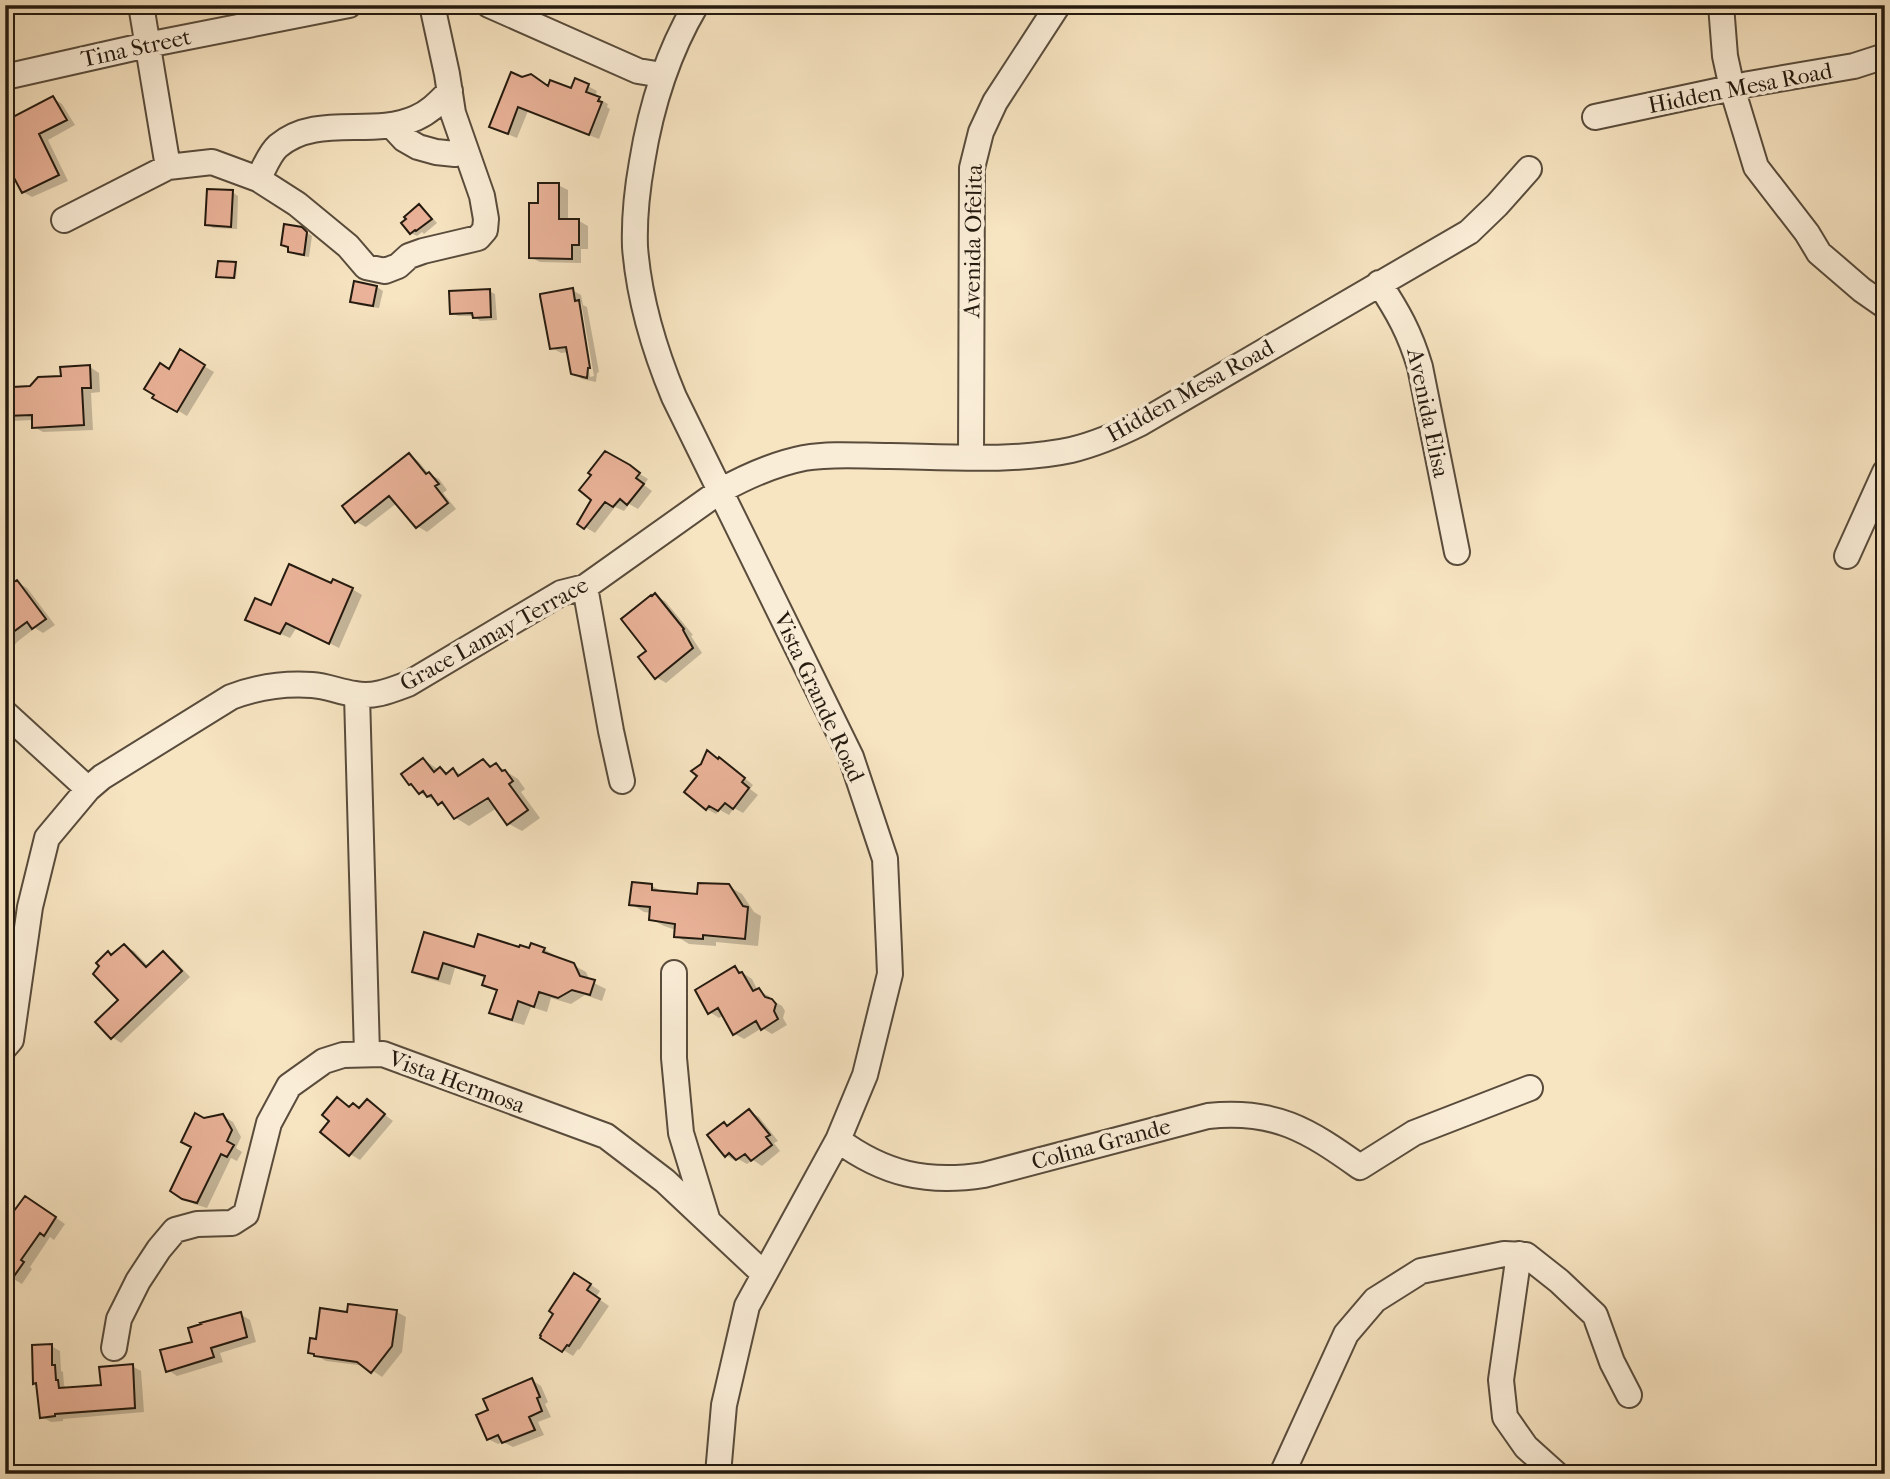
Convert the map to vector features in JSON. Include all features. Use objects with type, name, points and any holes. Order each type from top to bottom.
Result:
[{"type":"street","points":[[141,5],[168,167]]},
{"type":"street","points":[[5,61],[146,38],[273,5]]},
{"type":"street","name":"Tina Street","points":[[5,77],[146,38],[349,5]]},
{"type":"street","points":[[65,220],[168,167],[212,162],[258,179],[297,204],[348,246],[366,267],[385,271],[398,266],[409,256],[478,238],[485,230],[482,196],[453,113],[432,5]]},
{"type":"street","points":[[489,5],[638,71],[662,75]]},
{"type":"street","name":"Vista Grande Road","points":[[695,5],[662,75],[648,124],[636,197],[635,247],[644,309],[674,397],[851,757],[885,859],[890,974],[865,1075],[838,1140],[747,1306],[724,1405],[718,1474]]},
{"type":"street","name":"Avenida Ofelita","points":[[971,457],[972,168],[981,132],[995,102],[1058,5]]},
{"type":"street","points":[[1721,5],[1725,56],[1731,88],[1756,167],[1807,233],[1819,253],[1885,306]]},
{"type":"street","name":"Hidden Mesa Road","points":[[1595,117],[1731,88],[1854,66],[1885,56]]},
{"type":"street","points":[[258,179],[276,148],[290,138],[322,128],[392,126],[415,119],[431,110],[450,91]]},
{"type":"street","points":[[392,126],[404,139],[418,147],[455,154],[465,150]]},
{"type":"street","name":"Hidden Mesa Road","points":[[720,491],[759,471],[804,458],[829,455],[971,457],[1052,453],[1107,439],[1141,423],[1469,232],[1529,169]]},
{"type":"street","name":"Avenida Elisa","points":[[1379,283],[1413,341],[1457,552]]},
{"type":"street","points":[[1847,556],[1885,472]]},
{"type":"street","name":"Grace Lamay Terrace","points":[[5,1047],[11,1040],[30,907],[47,838],[102,776],[231,697],[251,689],[292,684],[314,685],[357,695],[383,692],[408,684],[562,593],[585,587],[720,491]]},
{"type":"street","points":[[585,587],[622,781]]},
{"type":"street","points":[[357,695],[367,1054]]},
{"type":"street","points":[[5,713],[88,789]]},
{"type":"street","points":[[674,973],[674,1058],[681,1133],[709,1222]]},
{"type":"street","name":"Vista Hermosa","points":[[114,1348],[119,1319],[138,1281],[159,1249],[175,1230],[197,1224],[232,1223],[246,1214],[269,1123],[289,1086],[324,1061],[343,1055],[383,1054],[606,1136],[660,1177],[764,1274]]},
{"type":"street","name":"Colina Grande","points":[[838,1140],[867,1159],[899,1172],[942,1179],[963,1179],[1208,1116],[1240,1114],[1273,1119],[1307,1132],[1360,1167],[1414,1133],[1530,1088]]},
{"type":"street","points":[[1282,1474],[1346,1334],[1375,1300],[1421,1271],[1504,1254],[1522,1254],[1559,1281],[1595,1315],[1612,1362],[1629,1395]]},
{"type":"street","points":[[1522,1254],[1501,1380],[1505,1417],[1526,1447],[1556,1474]]},
{"type":"building","points":[[511,72],[522,77],[531,74],[548,86],[550,80],[571,88],[575,78],[589,84],[586,92],[600,97],[598,101],[602,102],[589,135],[518,107],[508,134],[489,127]]},
{"type":"building","points":[[53,96],[67,120],[39,134],[59,175],[22,193],[5,161],[5,121]]},
{"type":"building","points":[[538,183],[559,183],[559,219],[579,219],[579,245],[572,245],[572,259],[529,258],[529,203],[538,203]]},
{"type":"building","points":[[207,189],[233,190],[231,227],[205,225]]},
{"type":"building","points":[[419,204],[432,219],[410,234],[401,223]]},
{"type":"building","points":[[284,224],[302,227],[307,232],[304,255],[288,252],[288,247],[281,245]]},
{"type":"building","points":[[218,261],[236,262],[234,278],[216,277]]},
{"type":"building","points":[[354,281],[377,286],[373,306],[350,302]]},
{"type":"building","points":[[573,288],[575,301],[579,300],[590,368],[587,378],[571,374],[566,347],[550,349],[540,296]]},
{"type":"building","points":[[490,289],[491,317],[473,318],[472,313],[450,314],[449,291]]},
{"type":"building","points":[[180,349],[205,365],[177,412],[152,398],[154,395],[144,389],[160,363],[169,369]]},
{"type":"building","points":[[90,365],[91,388],[82,388],[84,425],[32,428],[32,415],[5,416],[5,395],[14,395],[13,387],[30,386],[38,377],[61,376],[60,367]]},
{"type":"building","points":[[605,451],[640,473],[636,478],[644,484],[627,505],[620,499],[613,507],[605,502],[584,529],[577,524],[591,500],[579,490]]},
{"type":"building","points":[[409,453],[426,474],[429,472],[439,484],[435,486],[448,503],[416,528],[389,496],[355,523],[342,506]]},
{"type":"building","points":[[289,564],[331,583],[333,579],[353,588],[329,644],[286,623],[280,634],[245,620],[255,598],[271,605]]},
{"type":"building","points":[[17,580],[46,619],[32,629],[27,622],[5,638],[5,588]]},
{"type":"building","points":[[655,593],[684,629],[693,648],[655,679],[638,657],[646,651],[621,619]]},
{"type":"building","points":[[707,750],[745,778],[742,782],[749,788],[733,809],[725,803],[718,811],[709,806],[706,810],[684,792],[697,776],[691,771],[701,764]]},
{"type":"building","points":[[423,758],[434,772],[440,767],[446,774],[453,768],[458,776],[483,759],[490,767],[496,763],[513,781],[509,784],[528,810],[507,825],[488,798],[454,819],[442,802],[438,805],[431,795],[427,797],[423,791],[419,794],[401,774]]},
{"type":"building","points":[[632,882],[652,884],[652,890],[697,894],[698,883],[729,884],[743,906],[748,907],[745,939],[703,935],[703,939],[674,937],[675,924],[649,920],[650,907],[629,905]]},
{"type":"building","points":[[424,932],[474,947],[478,934],[519,947],[529,948],[531,943],[545,948],[543,952],[574,963],[580,976],[595,980],[590,995],[572,990],[558,998],[539,992],[534,1007],[518,1001],[512,1020],[489,1013],[497,990],[482,985],[485,976],[443,963],[438,979],[412,972]]},
{"type":"building","points":[[124,944],[146,967],[163,951],[182,971],[111,1039],[95,1022],[118,1000],[93,974],[99,966],[96,963],[108,951],[111,955]]},
{"type":"building","points":[[735,966],[739,973],[742,972],[753,991],[759,988],[765,997],[776,1004],[774,1011],[778,1019],[761,1030],[756,1021],[733,1035],[718,1008],[708,1014],[695,990]]},
{"type":"building","points":[[337,1097],[349,1107],[353,1103],[359,1108],[367,1099],[385,1114],[349,1156],[320,1132],[329,1121],[322,1115]]},
{"type":"building","points":[[749,1109],[770,1135],[766,1137],[772,1145],[751,1161],[745,1154],[736,1160],[729,1153],[725,1157],[707,1135],[724,1122],[727,1126]]},
{"type":"building","points":[[195,1113],[204,1118],[223,1114],[232,1130],[227,1141],[234,1145],[227,1157],[221,1154],[197,1203],[182,1199],[170,1191],[191,1147],[181,1142]]},
{"type":"building","points":[[25,1196],[56,1217],[44,1236],[40,1233],[5,1289],[5,1223]]},
{"type":"building","points":[[574,1273],[591,1284],[587,1290],[600,1299],[569,1346],[562,1352],[540,1338],[540,1335],[553,1314],[549,1311]]},
{"type":"building","points":[[348,1304],[397,1310],[392,1346],[371,1373],[357,1362],[308,1353],[310,1338],[316,1339],[320,1308],[347,1312]]},
{"type":"building","points":[[241,1312],[247,1337],[211,1348],[214,1357],[166,1372],[160,1350],[192,1342],[188,1328]]},
{"type":"building","points":[[52,1344],[52,1365],[55,1365],[59,1388],[101,1385],[99,1367],[133,1364],[135,1408],[55,1414],[40,1418],[36,1383],[33,1384],[32,1345]]},
{"type":"building","points":[[532,1378],[540,1397],[537,1398],[542,1411],[529,1417],[535,1430],[502,1443],[498,1435],[487,1440],[476,1415],[488,1410],[483,1399]]}]
